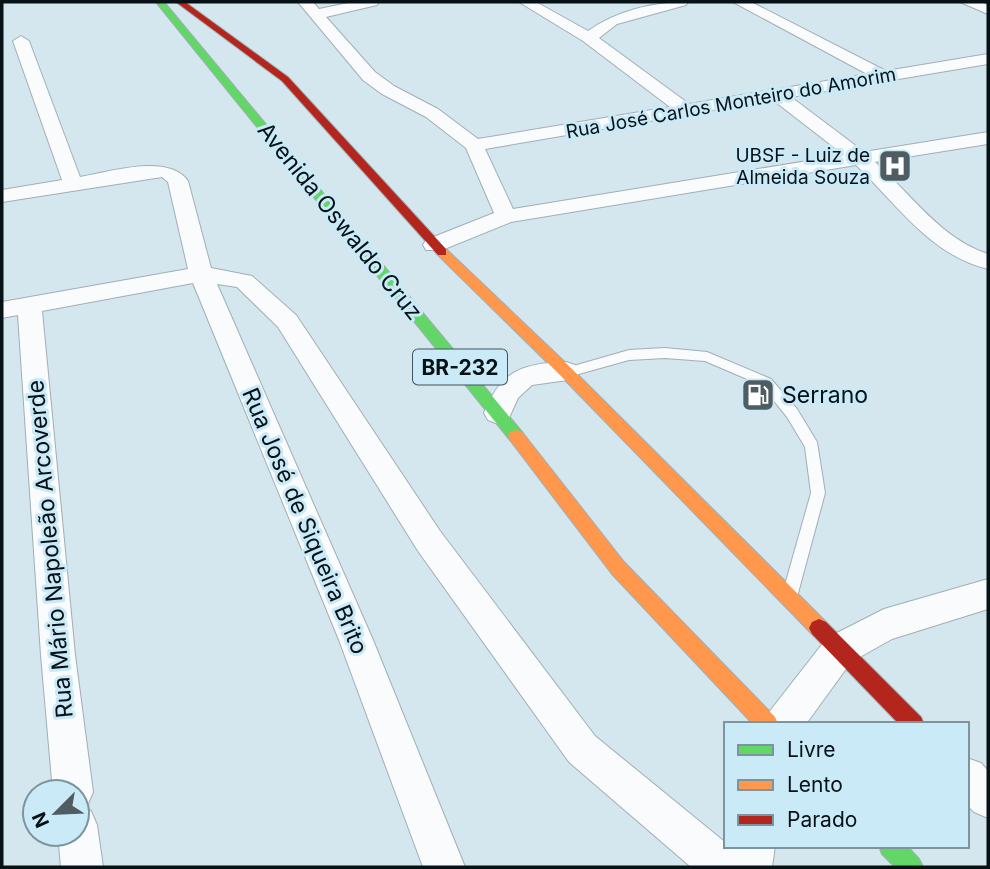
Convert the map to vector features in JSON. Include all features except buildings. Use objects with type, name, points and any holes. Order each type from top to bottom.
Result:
[{"type":"main road","name":"Avenida Oswaldo Cruz","points":[[160,2],[498,413],[618,568],[766,722]]},
{"type":"main road","points":[[180,2],[285,79],[435,245],[566,372],[912,722]]},
{"type":"main road","points":[[892,848],[911,867]]},
{"type":"street","points":[[312,8],[372,2]]},
{"type":"street","points":[[526,2],[589,38],[687,111]]},
{"type":"street","points":[[589,38],[600,27],[612,21],[681,2]]},
{"type":"street","points":[[740,2],[885,77]]},
{"type":"street","points":[[967,2],[988,10]]},
{"type":"street","points":[[312,8],[369,76],[388,90],[432,113],[474,145],[506,216]]},
{"type":"street","points":[[2,196],[73,184],[21,41]]},
{"type":"street","name":"Rua José Carlos Monteiro do Amorim","points":[[474,145],[988,60]]},
{"type":"street","points":[[960,63],[988,80]]},
{"type":"street","points":[[776,95],[859,158],[948,244],[970,258],[988,262]]},
{"type":"street","points":[[435,245],[506,216],[988,138]]},
{"type":"street","name":"Rua José de Siqueira Brito","points":[[73,184],[149,172],[164,171],[173,174],[182,192],[201,274],[356,640],[444,867]]},
{"type":"street","points":[[15,307],[201,274],[244,281],[287,320],[429,541],[582,749],[723,867]]},
{"type":"street","name":"Rua Mário Napoleão Arcoverde","points":[[15,307],[71,778]]},
{"type":"street","points":[[498,413],[504,394],[519,380],[541,372],[566,372]]},
{"type":"street","points":[[785,722],[839,650],[884,625],[988,594]]},
{"type":"street","points":[[969,779],[988,798]]},
{"type":"street","points":[[80,848],[82,867]]},
{"type":"street","points":[[751,867],[755,848]]},
{"type":"lane","points":[[566,372],[629,355],[665,353],[707,358],[766,382],[792,413],[812,446],[818,493],[789,600]]},
{"type":"traffic: fast","points":[[160,2],[516,436]]},
{"type":"traffic: fast","points":[[892,848],[911,867]]},
{"type":"traffic: slow","points":[[442,252],[566,372],[819,628]]},
{"type":"traffic: slow","points":[[516,436],[618,568],[766,722]]},
{"type":"traffic: jam","points":[[180,2],[285,79],[442,252]]},
{"type":"traffic: jam","points":[[819,628],[912,722]]},
{"type":"place","name":"UBSF - Luiz de Almeida Souza","points":[[895,166]]},
{"type":"place","name":"Serrano","points":[[758,395]]}]
